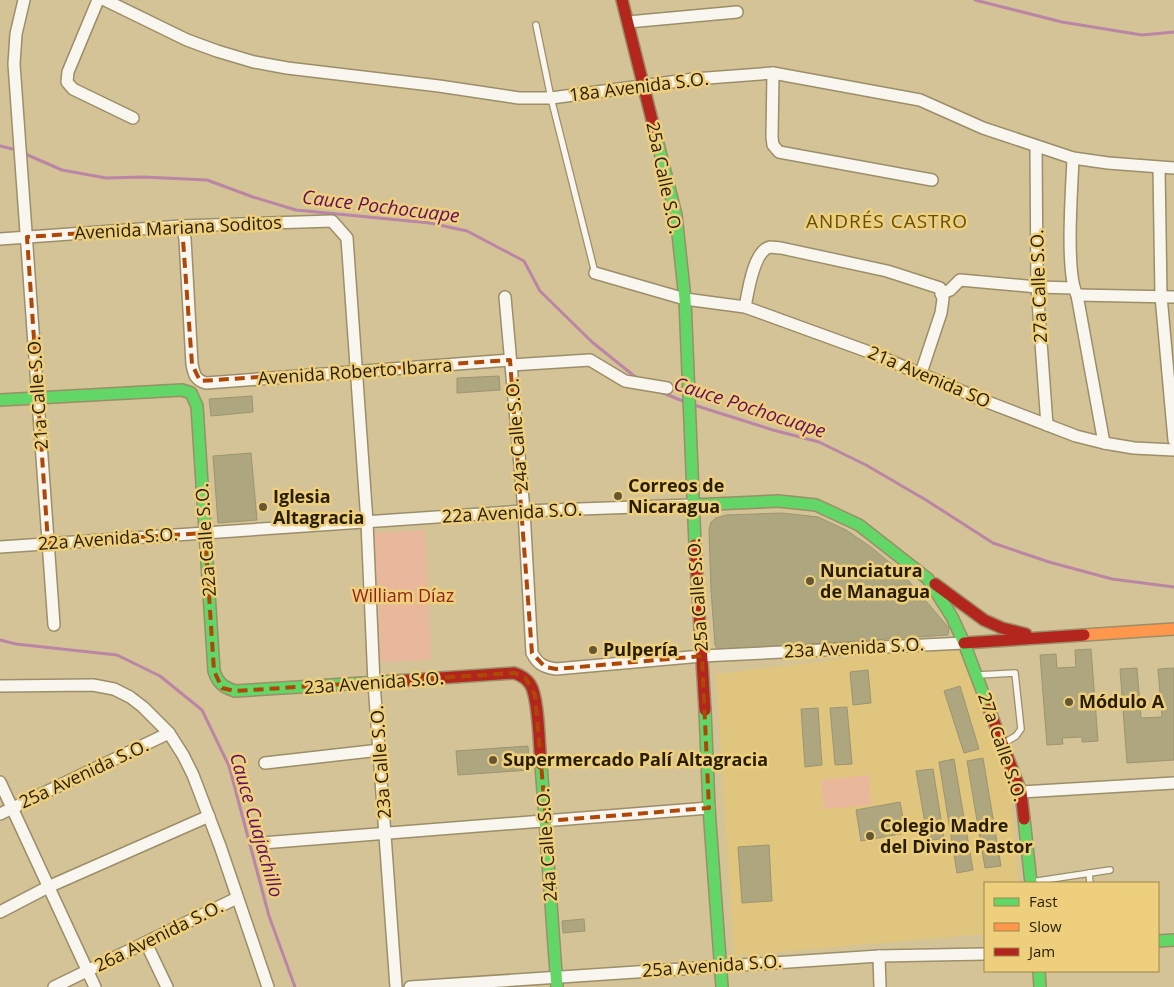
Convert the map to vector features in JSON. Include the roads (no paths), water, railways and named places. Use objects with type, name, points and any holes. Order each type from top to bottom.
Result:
[{"type":"street","name":"21a Calle S.O.","points":[[24,0],[16,34],[14,64],[54,625]]},
{"type":"street","points":[[98,0],[68,72],[67,82],[73,89],[133,118]]},
{"type":"street","name":"18a Avenida S.O.","points":[[105,0],[187,40],[254,62],[287,68],[440,86],[519,98],[551,98],[694,79],[773,73],[920,100],[983,128],[1073,158],[1174,168]]},
{"type":"street","name":"25a Calle S.O.","points":[[622,0],[676,215],[684,299],[692,504],[709,808],[722,987]]},
{"type":"street","points":[[628,22],[737,12]]},
{"type":"street","points":[[773,73],[772,137],[773,145],[779,152],[932,180]]},
{"type":"street","name":"27a Calle S.O.","points":[[1036,147],[1037,287],[1047,426]]},
{"type":"street","points":[[1073,158],[1071,251],[1076,292],[1104,443]]},
{"type":"street","points":[[1159,168],[1161,296],[1174,440]]},
{"type":"street","name":"Avenida Mariana Soditos","points":[[0,239],[182,226],[332,221],[347,238]]},
{"type":"street","name":"Avenida Roberto Ibarra","points":[[182,226],[185,239],[192,364],[196,377],[200,381],[206,383],[511,362],[590,360],[625,381],[667,388]]},
{"type":"street","name":"23a Calle S.O.","points":[[347,238],[367,522],[374,683],[396,987]]},
{"type":"street","points":[[745,307],[751,280],[760,254],[769,247],[887,271],[932,284],[940,288],[943,299],[941,313],[921,373]]},
{"type":"street","name":"21a Avenida SO","points":[[595,273],[684,299],[745,307],[869,352],[1047,426],[1104,443],[1134,448],[1174,450]]},
{"type":"street","points":[[941,294],[950,290],[960,280],[1076,292],[1174,297]]},
{"type":"street","name":"24a Calle S.O.","points":[[504,297],[524,511],[532,653],[536,661]]},
{"type":"street","name":"22a Calle S.O.","points":[[38,398],[182,390],[190,392],[194,396],[198,406],[214,671],[216,680],[222,688]]},
{"type":"street","points":[[0,400],[38,398]]},
{"type":"street","name":"22a Avenida S.O.","points":[[0,547],[524,511],[778,501],[816,505],[859,525],[928,578],[952,617],[964,642]]},
{"type":"street","points":[[928,578],[967,608],[1001,627],[1036,638]]},
{"type":"street","name":"23a Avenida S.O.","points":[[536,661],[545,667],[556,669],[702,656],[1174,629]]},
{"type":"street","name":"27a Calle S.O.","points":[[964,642],[1021,792],[1031,882]]},
{"type":"street","name":"23a Avenida S.O.","points":[[222,688],[235,691],[514,673],[525,677]]},
{"type":"street","name":"24a Calle S.O.","points":[[525,677],[536,695],[556,982]]},
{"type":"street","points":[[0,686],[93,685],[114,689],[130,697],[143,707],[169,734],[193,775],[268,987]]},
{"type":"street","name":"25a Avenida S.O.","points":[[0,814],[169,734]]},
{"type":"street","points":[[265,763],[380,750]]},
{"type":"street","points":[[0,782],[95,987]]},
{"type":"street","points":[[1021,792],[1174,783]]},
{"type":"street","points":[[262,843],[709,808]]},
{"type":"street","points":[[0,912],[48,887],[209,816]]},
{"type":"street","name":"26a Avenida S.O.","points":[[54,987],[237,898]]},
{"type":"street","points":[[1159,942],[1174,940]]},
{"type":"street","points":[[146,942],[166,987]]},
{"type":"street","name":"25a Avenida S.O.","points":[[410,987],[556,982],[720,965],[879,956],[984,954]]},
{"type":"street","points":[[879,956],[880,987]]},
{"type":"street","points":[[1039,972],[1040,987]]},
{"type":"lane","points":[[536,25],[551,98],[595,273]]},
{"type":"lane","points":[[978,675],[1015,673],[1021,729],[1016,736],[1002,744]]},
{"type":"lane","points":[[1037,882],[1110,870]]},
{"type":"lane","points":[[1089,873],[1090,882]]},
{"type":"waterway","points":[[975,0],[1062,22],[1142,35],[1174,32]]},
{"type":"waterway","name":"Cauce Pochocuape","points":[[0,146],[17,150]]},
{"type":"waterway","name":"Cauce Pochocuape","points":[[23,153],[62,170],[106,178],[143,177],[207,180],[296,210],[430,223],[467,231],[524,261],[540,291],[592,342],[638,379]]},
{"type":"waterway","name":"Cauce Pochocuape","points":[[661,392],[685,402]]},
{"type":"waterway","name":"Cauce Pochocuape","points":[[694,405],[773,430],[819,442],[866,465],[926,500],[993,543],[1049,562],[1112,579],[1174,587]]},
{"type":"waterway","name":"Cauce Cuajachillo","points":[[0,640],[16,644],[117,655],[160,676],[202,710],[229,766],[269,916],[295,987]]},
{"type":"place","name":"Correos de Nicaragua","points":[[618,496]]},
{"type":"place","name":"Iglesia Altagracia","points":[[263,507]]},
{"type":"place","name":"Nunciatura de Managua","points":[[810,581]]},
{"type":"place","name":"Pulpería","points":[[593,650]]},
{"type":"place","name":"Módulo A","points":[[1069,702]]},
{"type":"place","name":"Supermercado Palí Altagracia","points":[[493,760]]},
{"type":"place","name":"Colegio Madre del Divino Pastor","points":[[870,836]]},
{"type":"district","name":"ANDRÉS CASTRO","points":[[887,221]]},
{"type":"park label","name":"William Díaz","points":[[403,596]]}]
